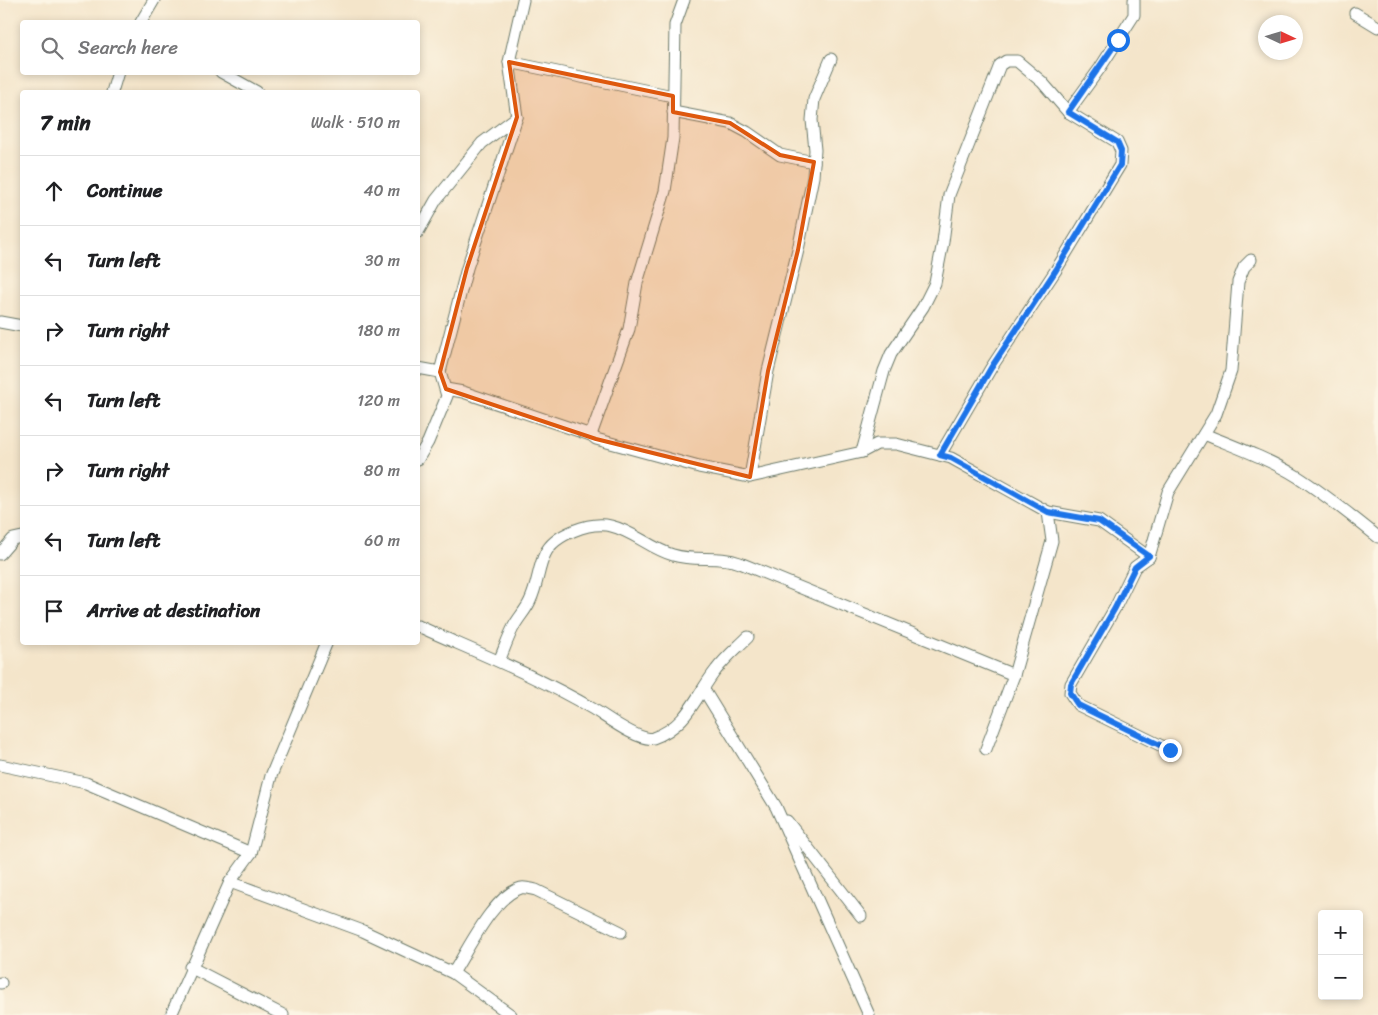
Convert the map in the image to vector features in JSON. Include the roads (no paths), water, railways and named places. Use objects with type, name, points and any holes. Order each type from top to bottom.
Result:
[{"type":"street","points":[[142,20],[154,0]]},
{"type":"street","points":[[420,456],[428,442],[447,396],[440,372],[467,268],[517,118],[509,62],[524,0]]},
{"type":"street","points":[[591,435],[629,329],[637,283],[665,191],[674,138],[675,24],[684,0]]},
{"type":"street","points":[[1068,112],[1100,68],[1134,14],[1134,0]]},
{"type":"street","points":[[1355,13],[1378,27]]},
{"type":"street","points":[[750,477],[768,371],[798,250],[814,162],[812,120],[814,99],[832,59]]},
{"type":"street","points":[[862,452],[884,371],[891,354],[923,307],[935,283],[949,195],[1000,65],[1006,61],[1018,61],[1042,82],[1068,112],[1117,142],[1121,151],[1120,165],[1061,262],[991,368],[940,455]]},
{"type":"street","points":[[509,62],[673,96]]},
{"type":"street","points":[[113,90],[117,75]]},
{"type":"street","points":[[226,75],[253,90]]},
{"type":"street","points":[[673,112],[730,123],[780,154],[814,162]]},
{"type":"street","points":[[420,228],[436,200],[482,143],[517,118]]},
{"type":"street","points":[[1170,750],[1078,705],[1070,693],[1071,684],[1115,608],[1135,567],[1149,556],[1168,492],[1216,414],[1231,371],[1238,282],[1244,266],[1251,260]]},
{"type":"street","points":[[0,322],[20,326]]},
{"type":"street","points":[[420,368],[440,372]]},
{"type":"street","points":[[446,389],[591,435],[596,439],[750,477],[862,452],[877,444],[896,444],[951,458],[1048,512],[1099,521],[1149,556]]},
{"type":"street","points":[[1204,434],[1267,461],[1298,477],[1344,509],[1378,537]]},
{"type":"street","points":[[986,749],[1014,675],[1052,541],[1048,512]]},
{"type":"street","points":[[498,661],[514,626],[529,604],[536,589],[546,552],[554,542],[582,527],[597,524],[613,526],[659,551],[675,556],[725,558],[740,563],[1014,675]]},
{"type":"street","points":[[0,554],[13,539],[20,537]]},
{"type":"street","points":[[420,627],[498,661],[590,707],[641,738],[652,738],[672,726],[690,711],[714,672],[748,637]]},
{"type":"street","points":[[171,1015],[190,967],[230,882],[251,853],[271,776],[326,645]]},
{"type":"street","points":[[704,690],[776,807],[861,916]]},
{"type":"street","points":[[0,765],[86,784],[251,853]]},
{"type":"street","points":[[776,807],[869,1015]]},
{"type":"street","points":[[230,882],[363,931],[453,973],[511,1015]]},
{"type":"street","points":[[453,973],[498,904],[510,893],[523,887],[536,890],[621,932]]},
{"type":"street","points":[[190,967],[283,1015]]}]
